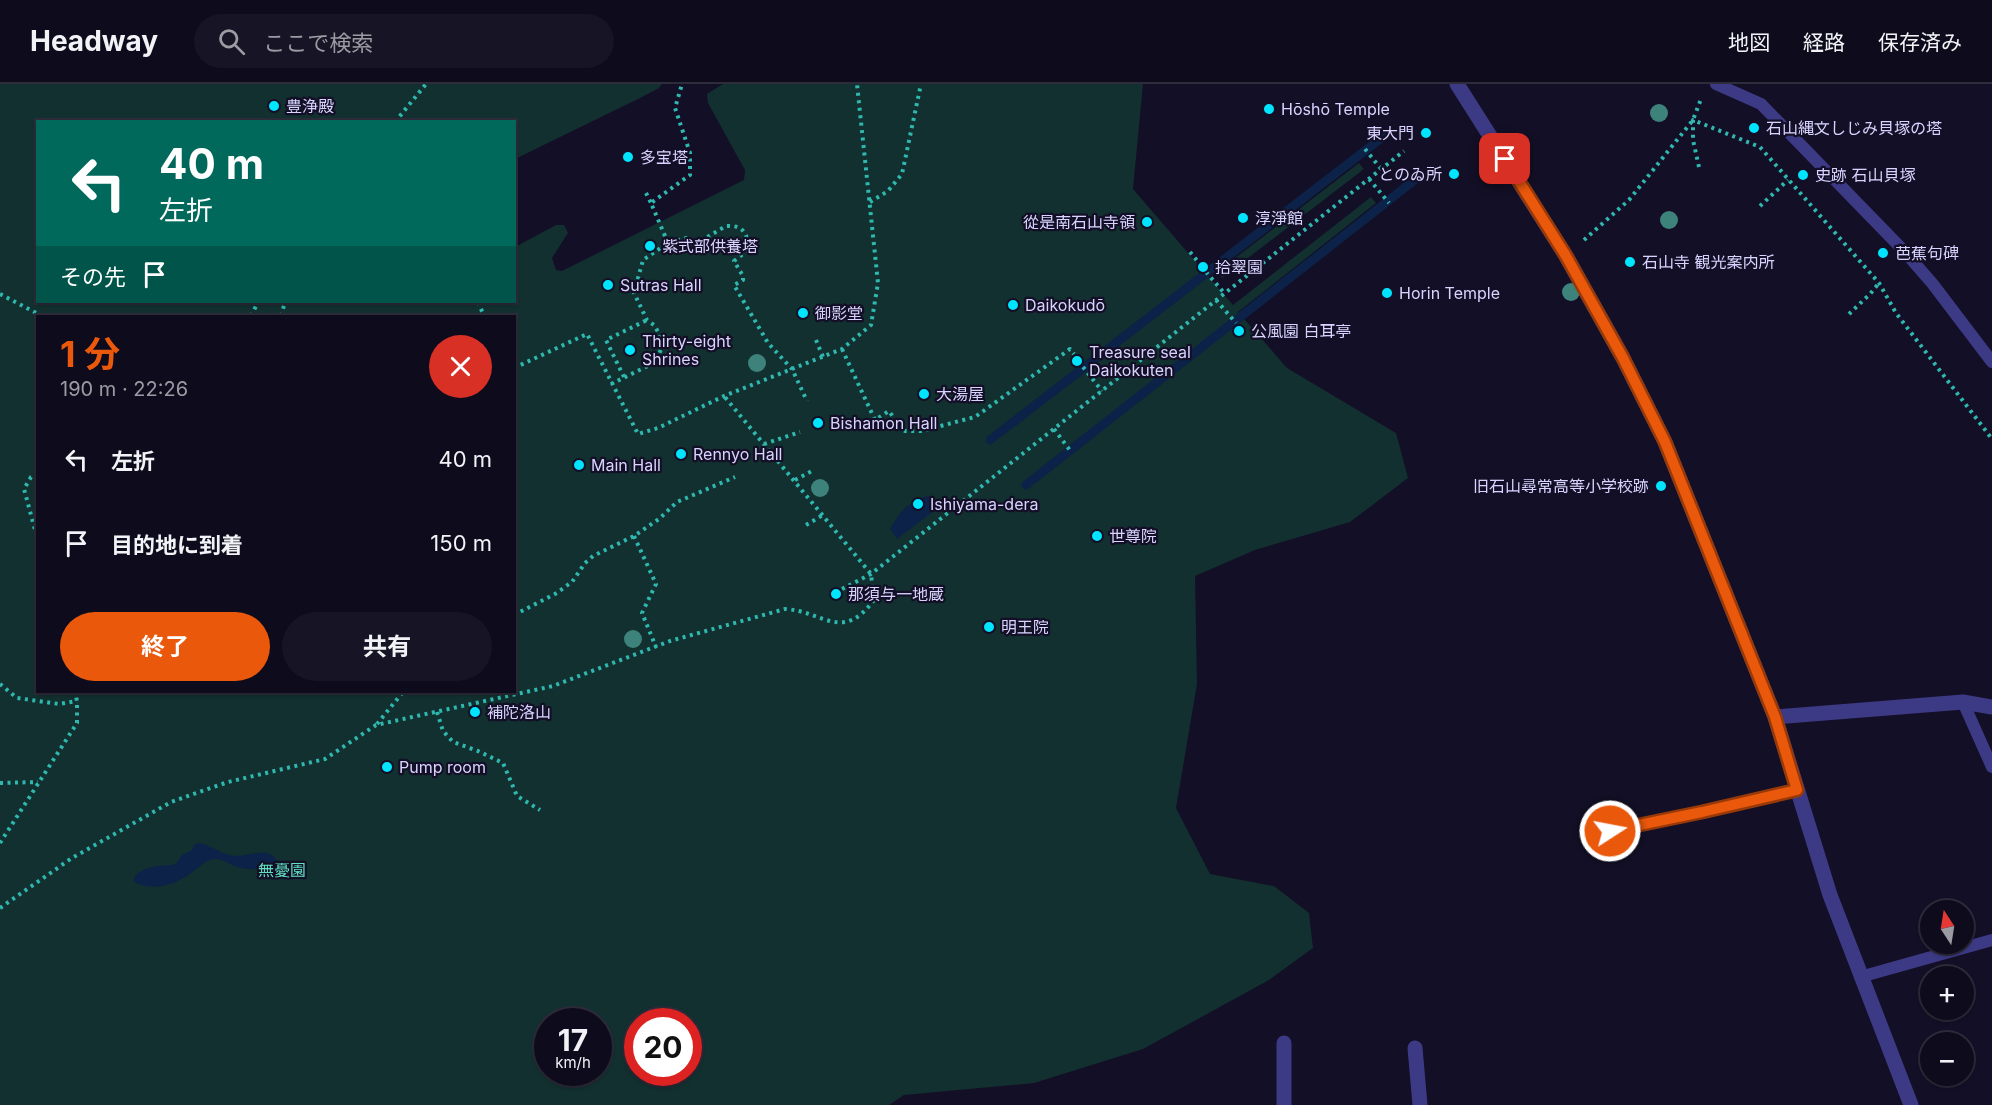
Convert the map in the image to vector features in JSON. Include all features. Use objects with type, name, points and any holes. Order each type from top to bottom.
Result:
[{"type":"street","points":[[1462,86],[1566,256],[1623,358],[1665,442],[1775,717],[1830,895],[1911,1105]]},
{"type":"street","points":[[1775,717],[1963,702],[1992,706]]},
{"type":"street","points":[[1284,1043],[1284,1105]]},
{"type":"street","points":[[1415,1048],[1420,1105]]},
{"type":"lane","points":[[1716,84],[1761,104],[1904,251],[1932,283],[1992,362]]},
{"type":"lane","points":[[1963,702],[1992,767]]},
{"type":"lane","points":[[1610,831],[1797,790]]},
{"type":"lane","points":[[1860,977],[1992,940]]},
{"type":"path","points":[[397,120],[426,84]]},
{"type":"path","points":[[651,203],[690,175],[690,153],[675,108],[682,84]]},
{"type":"path","points":[[516,367],[587,334],[638,434],[658,428],[724,396],[842,350],[871,325],[878,283],[856,84]]},
{"type":"path","points":[[870,202],[888,191],[902,174],[921,84]]},
{"type":"path","points":[[1566,256],[1629,200],[1693,120],[1704,93]]},
{"type":"path","points":[[1693,120],[1693,140],[1699,167]]},
{"type":"path","points":[[1693,120],[1760,147],[1879,283],[1896,313],[1992,439]]},
{"type":"path","points":[[1365,149],[1382,170]]},
{"type":"path","points":[[842,589],[871,574],[1404,151]]},
{"type":"path","points":[[1369,179],[1389,203]]},
{"type":"path","points":[[1760,206],[1788,180]]},
{"type":"path","points":[[646,193],[668,243]]},
{"type":"path","points":[[611,384],[656,362],[661,349],[660,335],[654,325],[647,320],[634,293],[643,260],[668,243],[686,238],[692,246],[726,226],[741,228],[746,233],[748,250],[734,261],[743,280],[734,285],[768,344],[792,369],[807,401]]},
{"type":"path","points":[[1190,252],[1199,263]]},
{"type":"path","points":[[1207,274],[1225,294]]},
{"type":"path","points":[[1849,314],[1879,283]]},
{"type":"path","points":[[0,294],[40,315]]},
{"type":"path","points":[[1216,300],[1236,323]]},
{"type":"path","points":[[624,377],[606,340],[647,320]]},
{"type":"path","points":[[816,340],[823,357]]},
{"type":"path","points":[[842,350],[874,420],[889,411],[903,431],[921,430],[975,417],[1070,349],[1074,354]]},
{"type":"path","points":[[1084,368],[1102,391]]},
{"type":"path","points":[[376,725],[553,686],[670,641],[786,609],[803,610],[817,618],[838,624],[865,613],[874,600],[871,574],[724,396]]},
{"type":"path","points":[[1054,429],[1072,453]]},
{"type":"path","points":[[764,444],[800,432]]},
{"type":"path","points":[[795,480],[812,471]]},
{"type":"path","points":[[36,475],[31,477],[24,489],[36,534]]},
{"type":"path","points":[[516,614],[564,588],[594,556],[634,536],[659,519],[677,502],[735,477]]},
{"type":"path","points":[[806,525],[823,515]]},
{"type":"path","points":[[634,536],[656,584],[642,612],[656,647]]},
{"type":"path","points":[[0,684],[17,698],[59,704],[77,701]]},
{"type":"path","points":[[0,843],[77,723],[75,693]]},
{"type":"path","points":[[0,908],[72,858],[171,802],[228,782],[325,759],[376,725],[402,693]]},
{"type":"path","points":[[437,712],[443,731],[453,742],[503,763],[518,796],[540,810]]},
{"type":"path","points":[[0,783],[39,782]]},
{"type":"green space","name":"Ishiyama-dera","points":[[0,84],[662,84],[640,98],[516,159],[516,120],[36,120],[36,303],[516,303],[516,246],[556,225],[564,225],[568,233],[552,258],[556,270],[562,271],[744,180],[745,170],[708,103],[707,94],[723,84],[1143,84],[1133,189],[1233,305],[1371,197],[1376,203],[1238,312],[1287,368],[1396,433],[1408,478],[1350,522],[1255,550],[1195,576],[1197,684],[1176,808],[1210,874],[1274,886],[1309,913],[1313,948],[1269,980],[1143,1049],[1034,1083],[904,1095],[889,1105],[0,1105]]},
{"type":"green space","points":[[1359,163],[1364,169],[1222,278],[1217,272]]},
{"type":"water","points":[[928,496],[933,498],[939,507],[897,539],[890,529],[897,517],[910,504]]},
{"type":"water","points":[[198,843],[233,856],[266,853],[274,857],[277,862],[273,868],[248,869],[214,859],[171,884],[156,887],[134,882],[134,878],[147,868],[176,864],[182,855],[192,850]]},
{"type":"waterway","points":[[990,440],[1388,133]]},
{"type":"waterway","points":[[1026,485],[1421,175]]},
{"type":"place","name":"豊浄殿","points":[[274,106]]},
{"type":"place","name":"Hōshō Temple","points":[[1269,109]]},
{"type":"place","name":"石山縄文しじみ貝塚の塔","points":[[1754,128]]},
{"type":"place","name":"東大門","points":[[1426,133]]},
{"type":"place","name":"多宝塔","points":[[628,157]]},
{"type":"place","name":"とのゐ所","points":[[1454,174]]},
{"type":"place","name":"史跡 石山貝塚","points":[[1803,175]]},
{"type":"place","name":"淳淨館","points":[[1243,218]]},
{"type":"place","name":"從是南石山寺領","points":[[1147,222]]},
{"type":"place","name":"紫式部供養塔","points":[[650,246]]},
{"type":"place","name":"芭蕉句碑","points":[[1883,253]]},
{"type":"place","name":"石山寺 観光案内所","points":[[1630,262]]},
{"type":"place","name":"拾翠園","points":[[1203,267]]},
{"type":"place","name":"Sutras Hall","points":[[608,285]]},
{"type":"place","name":"Horin Temple","points":[[1387,293]]},
{"type":"place","name":"Daikokudō","points":[[1013,305]]},
{"type":"place","name":"御影堂","points":[[803,313]]},
{"type":"place","name":"公風園 白耳亭","points":[[1239,331]]},
{"type":"place","name":"Thirty-eight Shrines","points":[[630,350]]},
{"type":"place","name":"Treasure seal Daikokuten","points":[[1077,361]]},
{"type":"place","name":"大湯屋","points":[[924,394]]},
{"type":"place","name":"Bishamon Hall","points":[[818,423]]},
{"type":"place","name":"Rennyo Hall","points":[[681,454]]},
{"type":"place","name":"Main Hall","points":[[579,465]]},
{"type":"place","name":"旧石山尋常高等小学校跡","points":[[1661,486]]},
{"type":"place","name":"Ishiyama-dera","points":[[918,504]]},
{"type":"place","name":"世尊院","points":[[1097,536]]},
{"type":"place","name":"那須与一地蔵","points":[[836,594]]},
{"type":"place","name":"明王院","points":[[989,627]]},
{"type":"place","name":"補陀洛山","points":[[475,712]]},
{"type":"place","name":"Pump room","points":[[387,767]]},
{"type":"route","points":[[1505,159],[1566,256],[1623,358],[1665,442],[1775,717],[1797,790],[1610,831]]},
{"type":"park label","name":"無憂園","points":[[282,870]]}]
